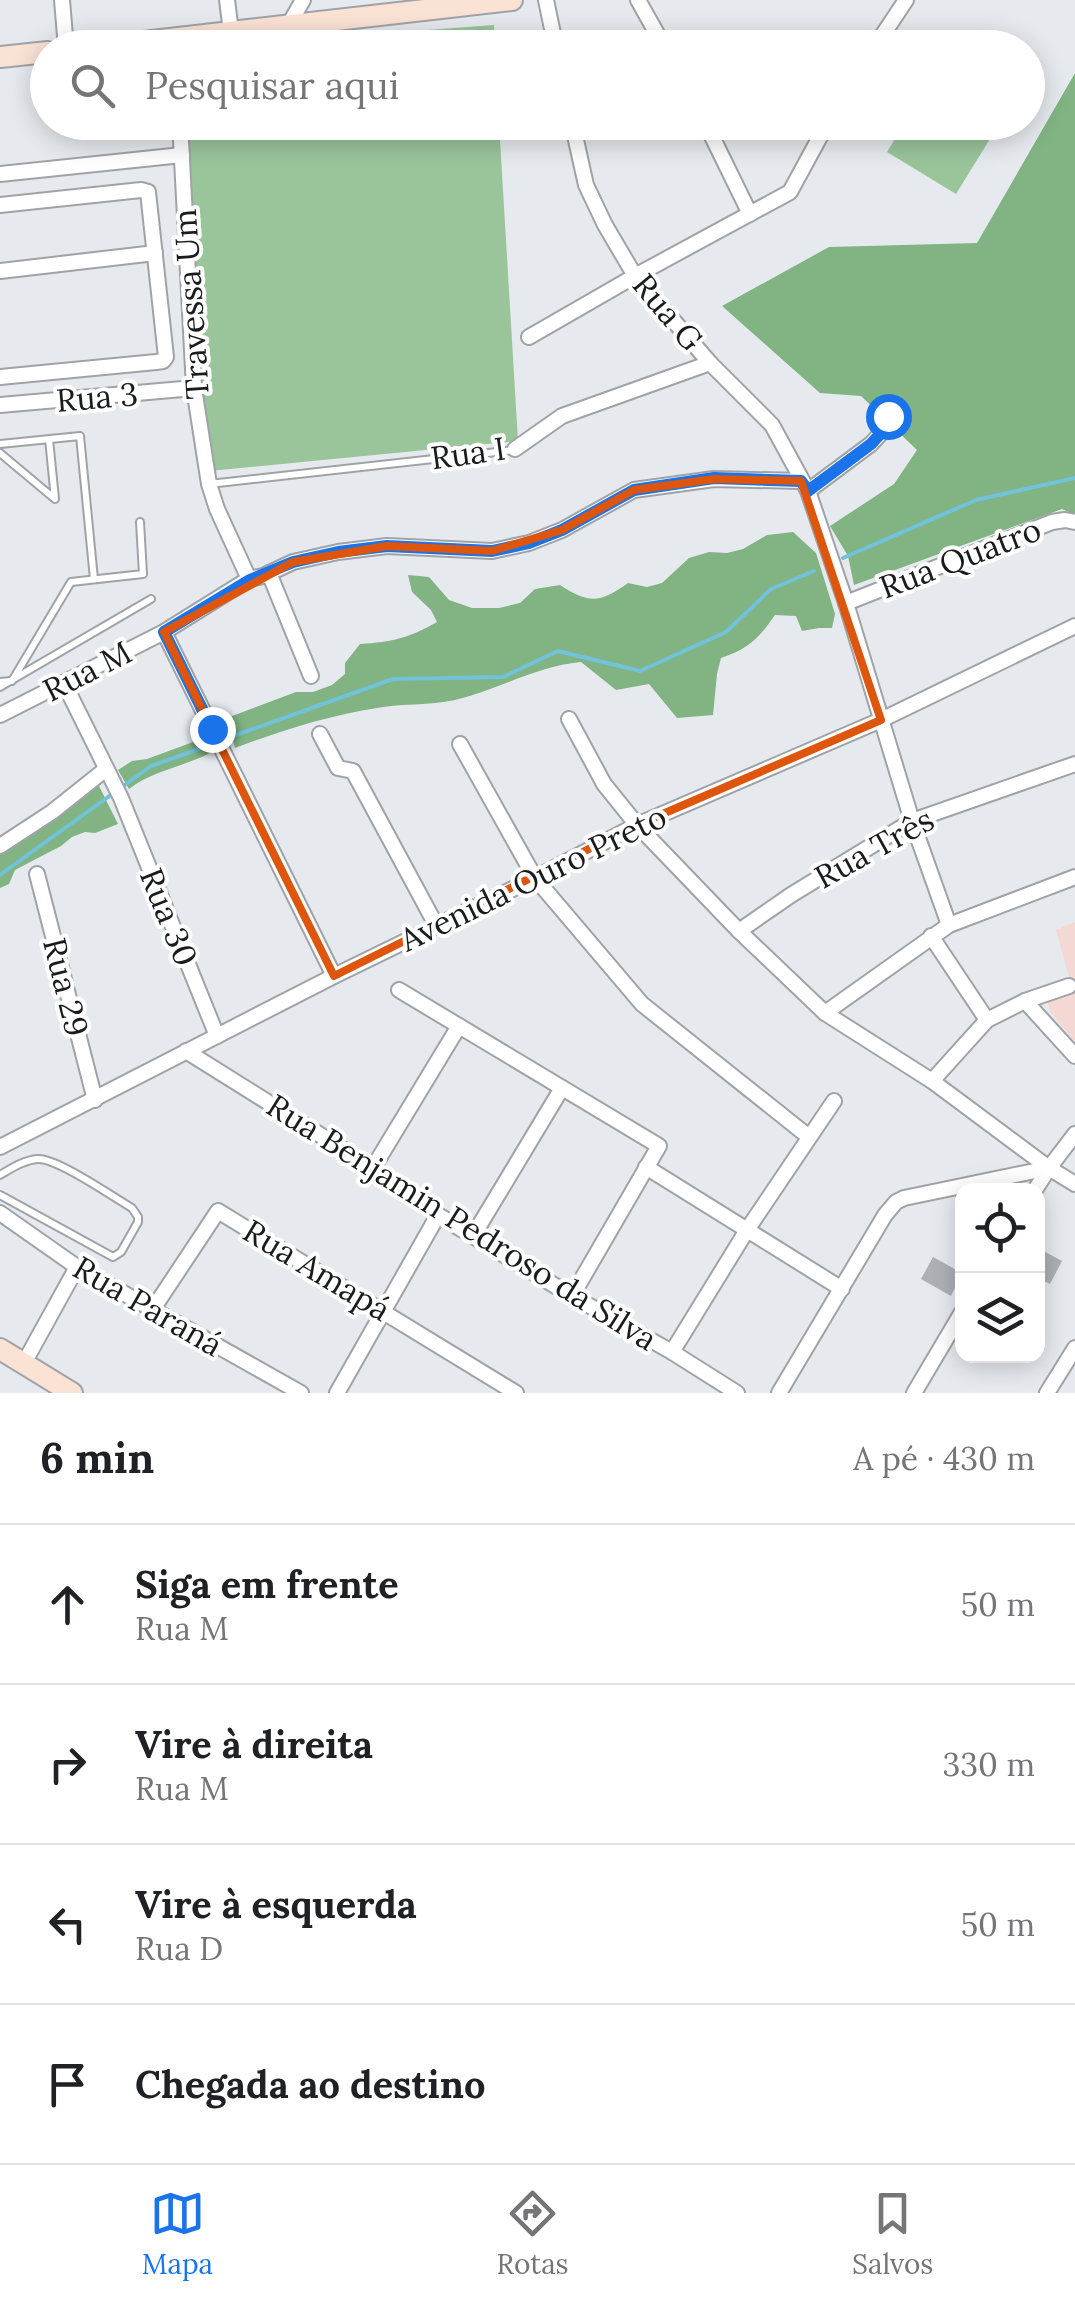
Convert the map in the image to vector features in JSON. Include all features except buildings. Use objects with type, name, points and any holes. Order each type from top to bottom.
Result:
[{"type":"street","points":[[62,0],[64,30]]},
{"type":"street","points":[[227,0],[231,30]]},
{"type":"street","points":[[288,26],[304,0]]},
{"type":"street","points":[[250,30],[512,0]]},
{"type":"street","points":[[546,0],[552,30]]},
{"type":"street","points":[[638,0],[654,30]]},
{"type":"street","points":[[886,30],[906,0]]},
{"type":"street","points":[[0,56],[30,54]]},
{"type":"street","name":"Travessa Um","points":[[181,140],[194,388],[209,484],[250,580]]},
{"type":"street","name":"Rua G","points":[[576,140],[586,185],[635,276],[710,363],[772,425],[804,486]]},
{"type":"street","points":[[713,140],[750,214]]},
{"type":"street","points":[[529,337],[790,192],[818,140]]},
{"type":"street","points":[[0,174],[182,155]]},
{"type":"street","points":[[0,205],[148,192],[166,356],[163,360],[0,378]]},
{"type":"street","points":[[0,271],[154,253]]},
{"type":"street","name":"Rua I","points":[[515,449],[562,416],[710,363]]},
{"type":"street","name":"Rua 3","points":[[0,405],[194,388]]},
{"type":"street","points":[[804,486],[871,444],[883,431],[888,416]]},
{"type":"street","name":"Rua M","points":[[0,715],[164,632],[250,580],[293,562],[387,546],[492,551],[562,530],[634,490],[714,478],[804,486]]},
{"type":"street","name":"Rua Quatro","points":[[804,486],[846,603],[912,821],[949,925]]},
{"type":"street","name":"Rua Quatro","points":[[846,603],[1052,522],[1075,522]]},
{"type":"street","points":[[269,573],[312,676]]},
{"type":"street","name":"Avenida Ouro Preto","points":[[0,1146],[637,824],[881,720],[1075,626]]},
{"type":"street","points":[[164,632],[334,976]]},
{"type":"street","name":"Rua 30","points":[[64,683],[121,798],[217,1036]]},
{"type":"street","points":[[568,719],[604,784],[637,824],[739,931],[825,1013],[932,1080],[1075,1184]]},
{"type":"street","points":[[320,734],[338,768],[352,770],[436,924]]},
{"type":"street","points":[[460,744],[535,878],[642,1004],[809,1137]]},
{"type":"street","name":"Rua Três","points":[[739,931],[912,821],[1075,764]]},
{"type":"street","points":[[0,846],[109,774]]},
{"type":"street","name":"Rua 29","points":[[38,874],[95,1100]]},
{"type":"street","points":[[825,1013],[949,925],[1075,877]]},
{"type":"street","points":[[931,936],[987,1020]]},
{"type":"street","points":[[932,1080],[987,1020],[1068,986]]},
{"type":"street","points":[[399,990],[659,1146],[572,1296]]},
{"type":"street","points":[[1026,1001],[1075,1056]]},
{"type":"street","points":[[373,1168],[460,1026]]},
{"type":"street","name":"Rua Benjamin Pedroso da Silva","points":[[186,1051],[373,1168],[438,1215],[738,1393]]},
{"type":"street","points":[[474,1236],[562,1088]]},
{"type":"street","points":[[672,1352],[834,1100]]},
{"type":"street","points":[[1039,1183],[1075,1134]]},
{"type":"street","points":[[646,1167],[842,1289]]},
{"type":"street","points":[[779,1393],[896,1202],[1048,1168]]},
{"type":"street","name":"Rua Amapá","points":[[153,1309],[218,1211],[516,1393]]},
{"type":"street","name":"Rua Paraná","points":[[0,1213],[77,1268],[301,1393]]},
{"type":"street","points":[[337,1393],[438,1215]]},
{"type":"street","points":[[72,1393],[9,1360],[77,1268]]},
{"type":"street","points":[[914,1393],[955,1324]]},
{"type":"street","points":[[1047,1393],[1075,1348]]},
{"type":"lane","points":[[0,444],[80,436],[94,579]]},
{"type":"lane","points":[[0,453],[55,499],[49,439]]},
{"type":"lane","name":"Rua I","points":[[209,484],[515,449]]},
{"type":"lane","points":[[12,681],[71,582],[144,574],[140,522]]},
{"type":"lane","points":[[0,684],[12,681],[151,599]]},
{"type":"lane","points":[[0,1175],[34,1159],[52,1161],[132,1208],[138,1222],[121,1252],[112,1257],[0,1195]]},
{"type":"highlighted area","points":[[714,479],[801,481],[881,720],[637,825],[334,976],[164,632],[293,562],[387,546],[492,551],[562,530],[634,490]]},
{"type":"shaded area","points":[[1075,922],[1075,1042],[1050,1011],[1047,999],[1072,988],[1056,930]]},
{"type":"green space","points":[[494,25],[494,30],[427,30]]},
{"type":"green space","points":[[1075,73],[1075,515],[1062,509],[854,585],[848,556],[830,526],[894,484],[917,450],[861,396],[820,393],[722,306],[829,247],[977,243],[1036,140],[1045,140],[1045,125]]},
{"type":"green space","points":[[184,140],[500,140],[518,441],[209,471]]},
{"type":"green space","points":[[894,140],[989,140],[956,194],[887,152]]},
{"type":"green space","points":[[793,532],[816,553],[835,614],[832,628],[802,631],[796,616],[775,615],[753,642],[721,658],[713,715],[677,718],[649,684],[616,690],[581,662],[549,668],[455,700],[387,706],[323,719],[235,748],[227,718],[296,692],[313,692],[332,685],[345,674],[345,663],[360,644],[400,638],[437,622],[431,610],[412,592],[408,575],[429,577],[449,600],[472,608],[520,603],[535,589],[560,585],[594,599],[628,583],[647,587],[662,583],[689,558],[743,549],[767,535]]},
{"type":"green space","points":[[204,738],[210,753],[148,777],[129,789],[118,770],[132,761]]},
{"type":"green space","points":[[98,784],[118,824],[72,837],[15,870],[9,884],[0,888],[0,852],[31,836]]},
{"type":"waterway","points":[[843,558],[976,500],[1075,478]]},
{"type":"waterway","points":[[222,740],[393,679],[503,677],[558,651],[640,671],[726,632],[771,589],[814,571]]},
{"type":"waterway","points":[[0,875],[151,766],[213,744]]},
{"type":"route","points":[[212,729],[164,632],[250,580],[293,562],[338,552],[387,546],[492,551],[529,543],[562,530],[634,490],[714,478],[801,481],[808,491],[871,444],[883,431],[888,416]]}]
